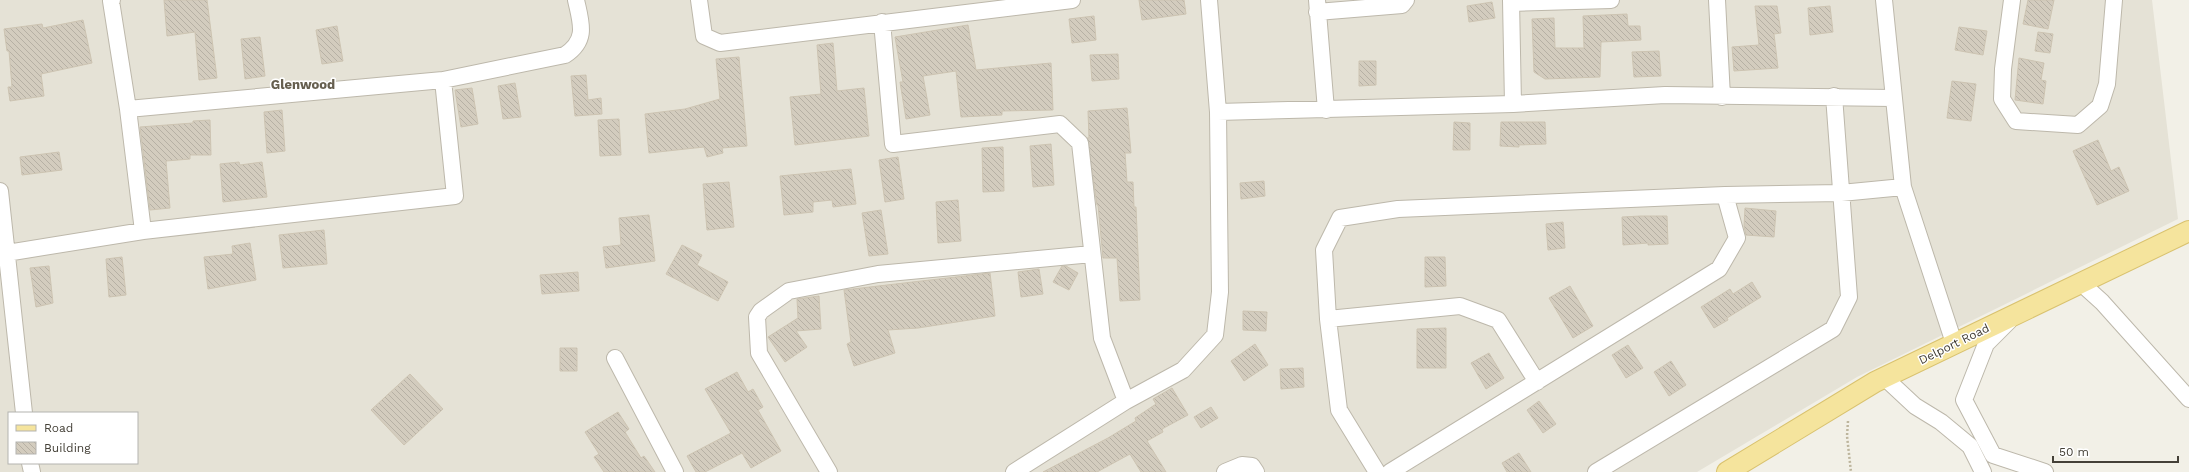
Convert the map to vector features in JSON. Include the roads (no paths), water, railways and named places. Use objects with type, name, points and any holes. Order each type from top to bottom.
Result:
[{"type":"main road","name":"Delport Road","points":[[1727,472],[1848,398],[1885,378],[1954,343],[2189,231]]},
{"type":"street","points":[[112,0],[128,109],[143,231]]},
{"type":"street","points":[[128,109],[443,80],[565,55],[576,48],[582,28],[576,0]]},
{"type":"street","points":[[699,0],[704,36],[720,43],[882,22],[1072,0]]},
{"type":"street","points":[[1022,470],[1126,401],[1183,370],[1215,335],[1220,292],[1218,112],[1209,0]]},
{"type":"street","points":[[1326,110],[1317,6],[1402,5],[1406,0]]},
{"type":"street","points":[[1513,104],[1511,2],[1611,0]]},
{"type":"street","points":[[1717,0],[1722,97]]},
{"type":"street","points":[[1884,0],[1903,187],[1954,343]]},
{"type":"street","points":[[2012,0],[2003,69],[2002,99],[2016,121],[2078,125],[2100,106],[2107,84],[2114,0]]},
{"type":"street","points":[[882,22],[893,144],[1060,124],[1080,143],[1102,338],[1126,401]]},
{"type":"street","points":[[4,254],[143,231],[455,196],[443,80]]},
{"type":"street","points":[[1218,112],[1513,104],[1665,95],[1722,97],[1834,96],[1893,98]]},
{"type":"street","points":[[1596,472],[1833,329],[1849,297],[1834,96]]},
{"type":"street","points":[[1377,472],[1339,410],[1328,319],[1324,250],[1340,218],[1398,209],[1725,195],[1841,193],[1903,187]]},
{"type":"street","points":[[0,191],[4,254],[24,412]]},
{"type":"street","points":[[1390,472],[1720,270],[1736,238],[1725,195]]},
{"type":"street","points":[[829,472],[759,352],[757,317],[761,311],[789,291],[878,274],[1092,254]]},
{"type":"street","points":[[2081,283],[2102,302],[2189,399]]},
{"type":"street","points":[[1328,319],[1460,306],[1498,320],[1537,382]]},
{"type":"street","points":[[2016,314],[1986,344],[1964,400],[1993,455],[2045,472]]},
{"type":"street","points":[[615,358],[675,472]]},
{"type":"street","points":[[1885,378],[1914,406],[1941,422],[1970,446],[1983,472]]},
{"type":"street","points":[[1225,472],[1242,465],[1252,466],[1256,472]]},
{"type":"district","name":"Glenwood","points":[[303,84]]}]
